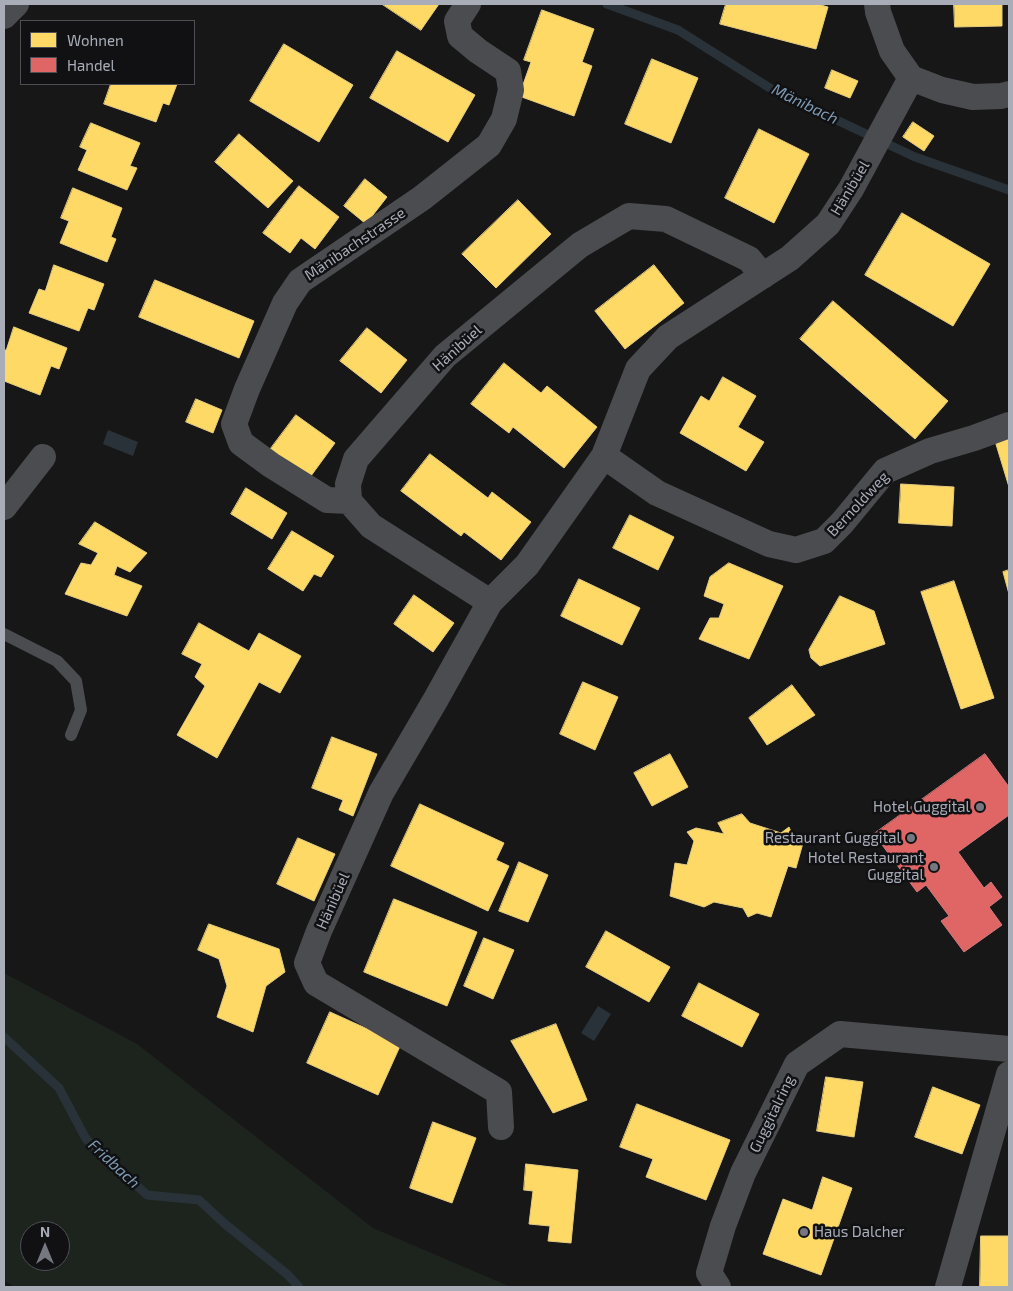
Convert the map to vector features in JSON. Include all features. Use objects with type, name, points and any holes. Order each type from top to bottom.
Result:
[{"type":"street","points":[[4,16],[16,4]]},
{"type":"street","name":"Mänibachstrasse","points":[[349,501],[327,500],[271,466],[241,443],[234,424],[247,389],[285,303],[300,281],[422,198],[488,145],[504,119],[511,90],[508,71],[478,52],[460,36],[457,21],[468,4]]},
{"type":"street","points":[[877,4],[892,52],[911,78],[942,90],[973,97],[1009,94]]},
{"type":"street","name":"Hänibüel","points":[[501,1127],[499,1092],[316,984],[307,963],[319,931],[381,793],[490,602],[527,565],[604,456],[638,369],[668,337],[790,258],[828,224],[851,190],[911,78]]},
{"type":"street","name":"Hänibüel","points":[[349,501],[348,484],[356,459],[445,356],[580,245],[629,216],[666,219],[749,260],[763,276]]},
{"type":"street","name":"Bernoldweg","points":[[604,456],[657,493],[769,544],[796,550],[824,541],[842,523],[885,471],[930,451],[1009,425]]},
{"type":"street","points":[[4,507],[43,456]]},
{"type":"street","points":[[349,501],[370,526],[490,602]]},
{"type":"street","name":"Guggitalring","points":[[718,1287],[709,1273],[723,1226],[743,1172],[797,1064],[840,1034],[1009,1049]]},
{"type":"street","points":[[948,1287],[1009,1074]]},
{"type":"lane","points":[[4,634],[57,661],[76,681],[81,710],[71,735]]},
{"type":"shaded area","points":[[108,430],[138,442],[133,456],[103,444]]},
{"type":"shaded area","points":[[4,973],[137,1044],[373,1228],[511,1287],[14,1287],[4,1280]]},
{"type":"shaded area","points":[[598,1006],[611,1014],[594,1041],[581,1033]]},
{"type":"building: Wohnen","points":[[382,4],[439,4],[421,30]]},
{"type":"building: Wohnen","points":[[726,4],[817,4],[828,7],[816,49],[720,24]]},
{"type":"building: Wohnen","points":[[954,4],[1002,4],[1002,26],[955,27]]},
{"type":"building: Wohnen","points":[[542,10],[594,29],[582,62],[592,66],[574,116],[519,96],[531,62],[524,60]]},
{"type":"building: Wohnen","points":[[284,44],[353,85],[319,142],[250,101]]},
{"type":"building: Wohnen","points":[[397,51],[475,95],[448,142],[370,98]]},
{"type":"building: Wohnen","points":[[652,59],[698,78],[671,143],[625,124]]},
{"type":"building: Wohnen","points":[[832,70],[858,81],[850,98],[825,88]]},
{"type":"building: Wohnen","points":[[111,85],[177,85],[169,105],[163,103],[156,122],[104,104]]},
{"type":"building: Wohnen","points":[[913,122],[934,136],[924,151],[903,137]]},
{"type":"building: Wohnen","points":[[91,123],[140,143],[130,166],[137,168],[127,190],[78,170],[87,150],[80,147]]},
{"type":"building: Wohnen","points":[[759,129],[809,154],[774,223],[725,198]]},
{"type":"building: Wohnen","points":[[239,134],[293,181],[268,208],[215,162]]},
{"type":"building: Wohnen","points":[[365,179],[387,197],[366,224],[344,206]]},
{"type":"building: Wohnen","points":[[299,186],[339,217],[315,249],[301,238],[290,253],[263,233]]},
{"type":"building: Wohnen","points":[[73,188],[122,208],[111,237],[116,239],[107,262],[60,243],[69,221],[61,218]]},
{"type":"building: Wohnen","points":[[518,200],[551,234],[496,288],[462,254]]},
{"type":"building: Wohnen","points":[[902,213],[990,264],[953,326],[865,275]]},
{"type":"building: Wohnen","points":[[54,265],[104,284],[94,310],[88,308],[79,331],[29,313],[39,289],[45,291]]},
{"type":"building: Wohnen","points":[[654,265],[684,303],[625,349],[595,311]]},
{"type":"building: Wohnen","points":[[155,280],[254,321],[239,358],[139,317]]},
{"type":"building: Wohnen","points":[[833,301],[948,401],[915,439],[800,339]]},
{"type":"building: Wohnen","points":[[14,327],[67,348],[59,369],[51,366],[40,395],[4,381],[4,350],[6,350]]},
{"type":"building: Wohnen","points":[[367,328],[407,360],[381,393],[340,361]]},
{"type":"building: Wohnen","points":[[504,363],[541,393],[547,386],[597,427],[564,468],[513,427],[509,433],[471,404]]},
{"type":"building: Wohnen","points":[[723,377],[756,396],[738,427],[764,442],[746,471],[680,433],[701,396],[709,401]]},
{"type":"building: Wohnen","points":[[196,399],[222,410],[213,433],[186,422]]},
{"type":"building: Wohnen","points":[[296,415],[335,443],[308,480],[269,451]]},
{"type":"building: Wohnen","points":[[1009,437],[1009,487],[995,441]]},
{"type":"building: Wohnen","points":[[430,454],[488,498],[492,492],[531,522],[501,560],[464,532],[461,536],[401,491]]},
{"type":"building: Wohnen","points":[[901,484],[954,487],[952,526],[899,523]]},
{"type":"building: Wohnen","points":[[246,488],[287,513],[272,539],[231,514]]},
{"type":"building: Wohnen","points":[[630,515],[674,537],[658,570],[613,548]]},
{"type":"building: Wohnen","points":[[95,522],[147,553],[130,572],[117,566],[114,575],[142,586],[127,616],[65,594],[81,563],[91,565],[98,553],[79,544]]},
{"type":"building: Wohnen","points":[[292,531],[334,556],[321,577],[314,574],[303,591],[268,569]]},
{"type":"building: Wohnen","points":[[729,563],[783,586],[749,659],[699,639],[710,618],[719,618],[724,604],[704,596],[710,577]]},
{"type":"building: Wohnen","points":[[1009,570],[1009,594],[1003,572]]},
{"type":"building: Wohnen","points":[[579,579],[640,608],[622,645],[561,616]]},
{"type":"building: Wohnen","points":[[954,581],[994,698],[961,709],[921,592]]},
{"type":"building: Wohnen","points":[[414,595],[454,623],[433,652],[394,624]]},
{"type":"building: Wohnen","points":[[840,596],[874,611],[885,644],[820,666],[811,658],[809,650]]},
{"type":"building: Wohnen","points":[[199,623],[249,651],[259,633],[301,656],[280,693],[259,682],[217,758],[177,735],[205,686],[195,677],[202,664],[182,654]]},
{"type":"building: Wohnen","points":[[583,682],[618,697],[595,750],[560,734]]},
{"type":"building: Wohnen","points":[[792,685],[815,715],[767,745],[749,718]]},
{"type":"building: Wohnen","points":[[332,737],[377,754],[353,816],[339,810],[343,800],[312,788]]},
{"type":"building: Wohnen","points":[[670,754],[688,787],[652,806],[634,773]]},
{"type":"building: Wohnen","points":[[420,804],[504,843],[496,860],[509,866],[488,911],[391,866]]},
{"type":"building: Wohnen","points":[[742,814],[750,823],[781,833],[789,827],[794,839],[803,843],[796,868],[788,866],[771,917],[757,913],[748,917],[743,908],[714,902],[704,907],[670,896],[675,863],[687,865],[694,841],[687,832],[696,828],[724,834],[718,823]]},
{"type":"building: Wohnen","points":[[298,838],[335,854],[314,901],[277,884]]},
{"type":"building: Wohnen","points":[[519,862],[548,875],[528,922],[499,911]]},
{"type":"building: Wohnen","points":[[394,899],[477,932],[447,1006],[364,972]]},
{"type":"building: Wohnen","points":[[209,924],[279,949],[285,972],[266,986],[253,1032],[217,1017],[227,986],[219,959],[198,950]]},
{"type":"building: Wohnen","points":[[606,931],[670,967],[649,1002],[586,967]]},
{"type":"building: Wohnen","points":[[484,938],[514,950],[493,999],[464,986]]},
{"type":"building: Wohnen","points":[[699,983],[759,1014],[742,1047],[682,1016]]},
{"type":"building: Wohnen","points":[[330,1012],[401,1044],[378,1095],[307,1063]]},
{"type":"building: Wohnen","points":[[556,1024],[587,1100],[553,1113],[511,1041]]},
{"type":"building: Wohnen","points":[[826,1077],[863,1082],[854,1137],[817,1131]]},
{"type":"building: Wohnen","points":[[933,1087],[980,1105],[962,1154],[915,1137]]},
{"type":"building: Wohnen","points":[[637,1104],[730,1140],[706,1200],[646,1177],[653,1159],[620,1147]]},
{"type":"building: Wohnen","points":[[433,1122],[476,1138],[452,1203],[410,1188]]},
{"type":"building: Wohnen","points":[[526,1164],[578,1170],[571,1243],[548,1241],[550,1226],[529,1224],[533,1191],[524,1190]]},
{"type":"building: Wohnen","name":"Haus Dalcher","points":[[823,1177],[852,1188],[821,1275],[763,1254],[783,1199],[812,1210]]},
{"type":"building: Wohnen","points":[[981,1236],[1009,1236],[1009,1287],[980,1287]]},
{"type":"building: Handel","name":"Hotel Restaurant Guggital","points":[[985,754],[1009,787],[1009,815],[958,852],[984,888],[991,882],[1002,897],[989,907],[1002,925],[964,952],[941,921],[949,916],[926,885],[917,892],[874,834]]},
{"type":"waterway","name":"Mänibach","points":[[607,4],[678,30],[773,90],[915,157],[1009,190]]},
{"type":"waterway","name":"Fridbach","points":[[4,1037],[59,1088],[86,1139],[147,1195],[199,1200],[225,1224],[288,1275],[299,1287]]},
{"type":"place","name":"Hotel Guggital","points":[[980,807]]},
{"type":"place","name":"Restaurant Guggital","points":[[911,838]]},
{"type":"place","name":"Hotel Restaurant Guggital","points":[[934,867]]},
{"type":"place","name":"Haus Dalcher","points":[[804,1232]]}]
